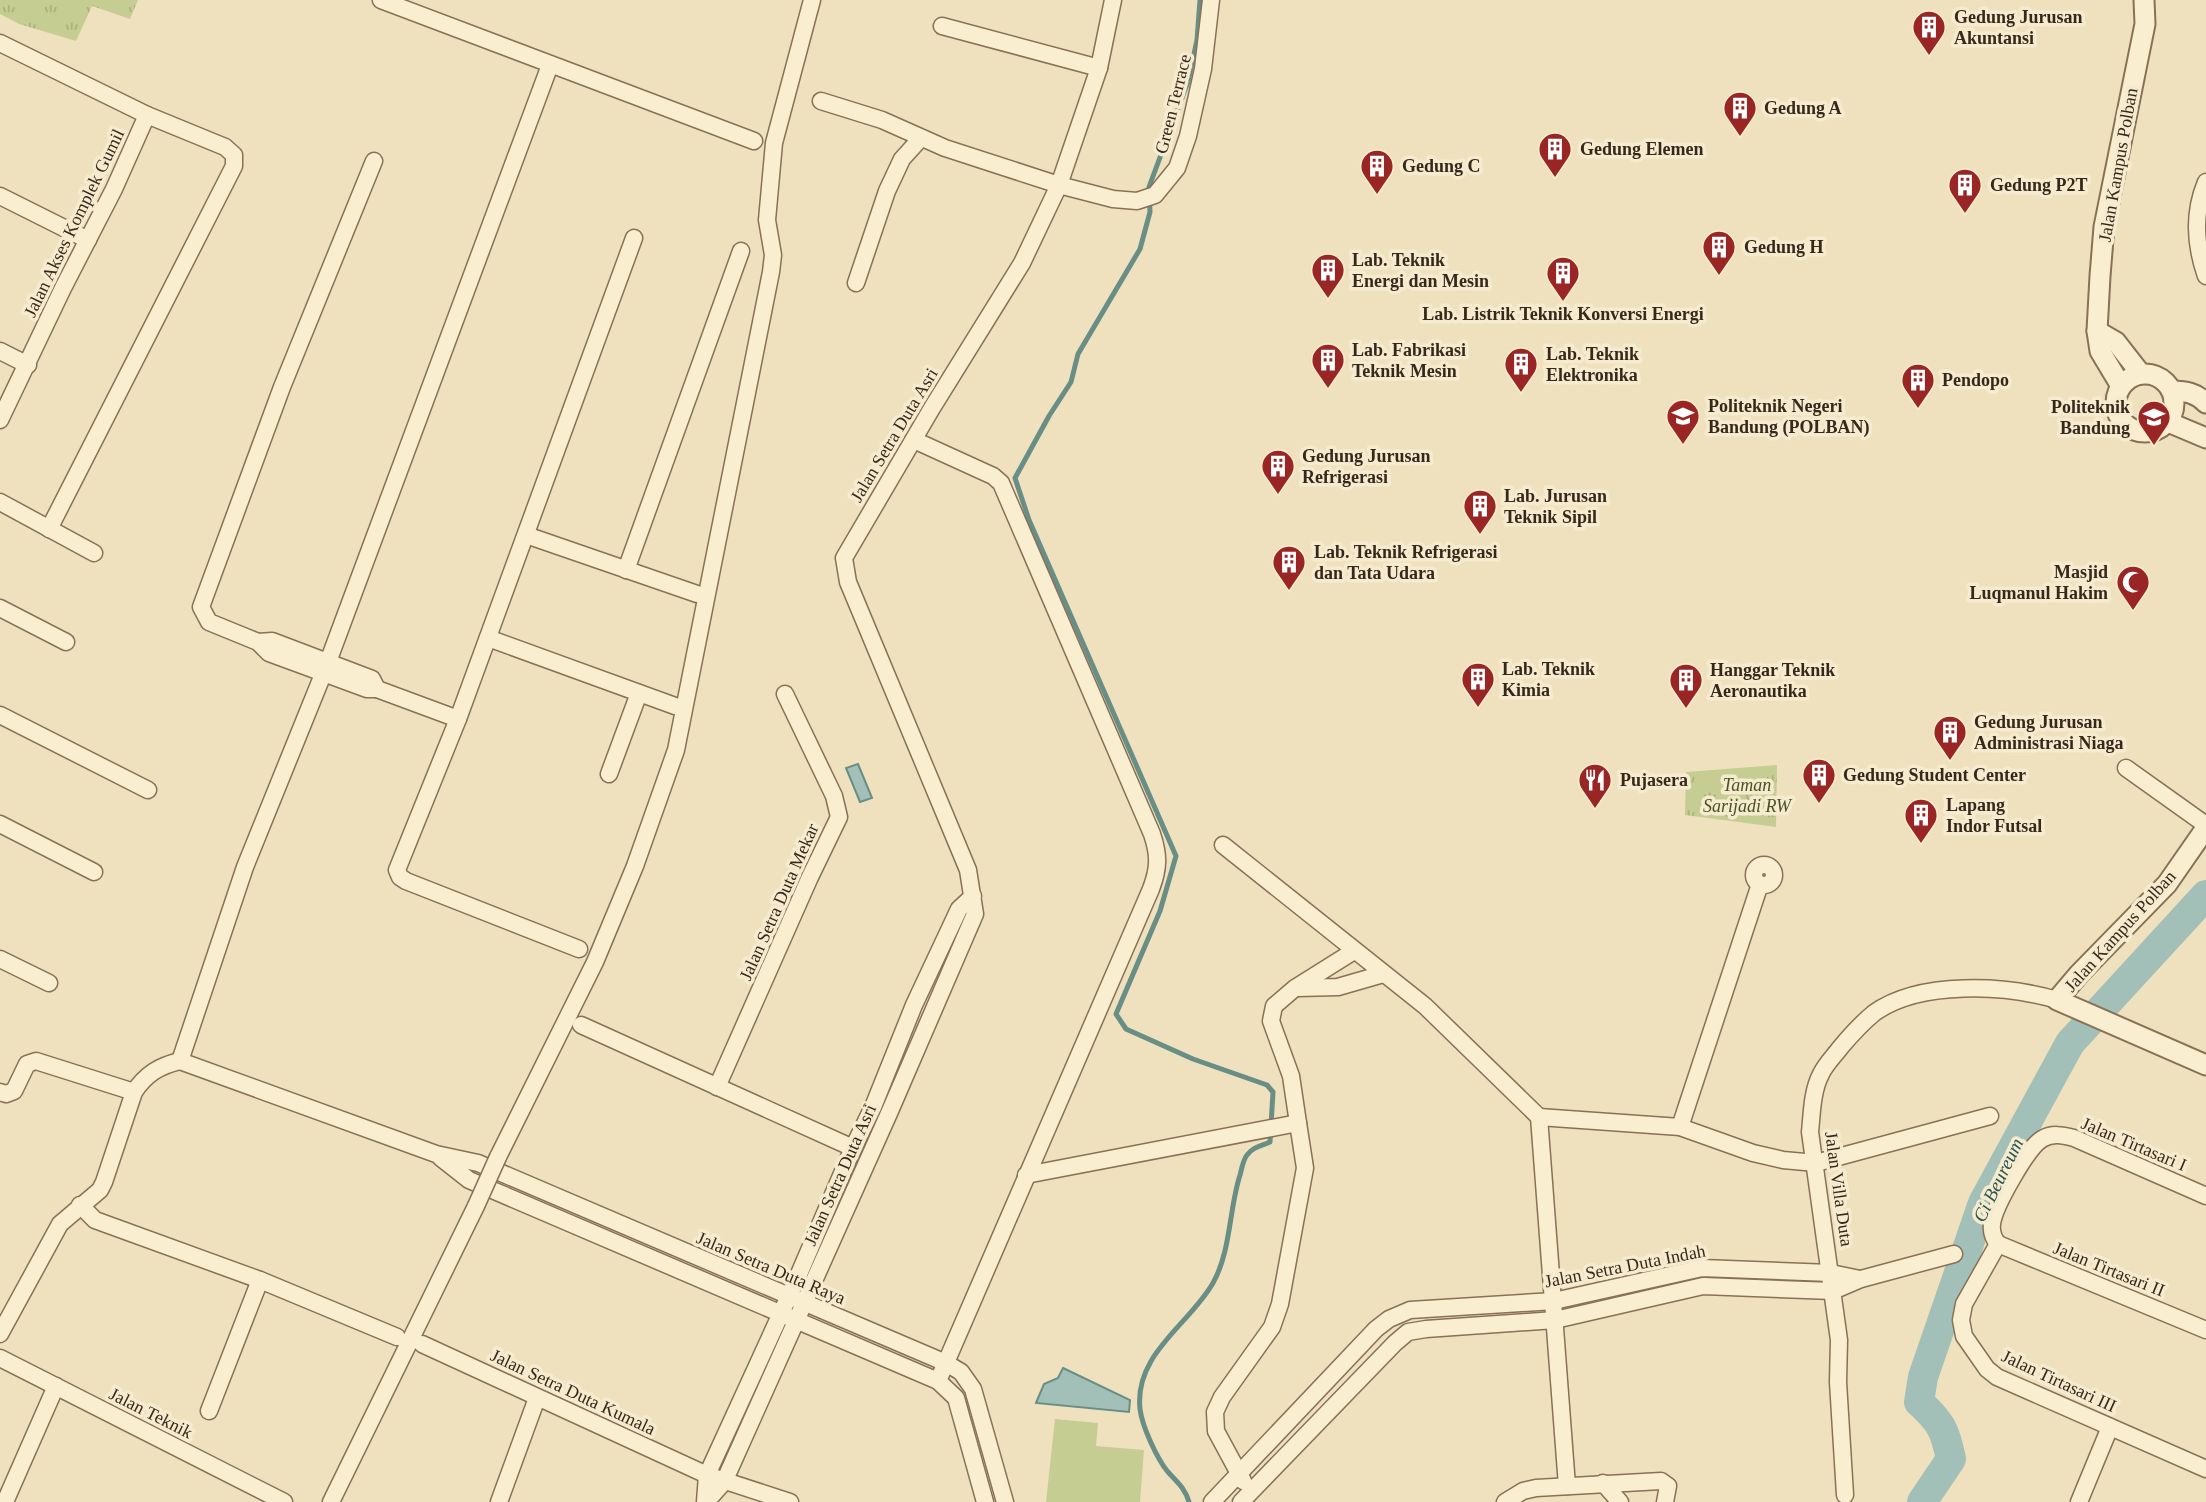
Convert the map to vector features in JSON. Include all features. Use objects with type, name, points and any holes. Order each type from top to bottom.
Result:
[{"type":"street","points":[[381,0],[754,141]]},
{"type":"street","points":[[331,1502],[595,962],[635,866],[676,750],[771,272],[772,256],[767,220],[774,143],[812,0]]},
{"type":"street","name":"Jalan Setra Duta Asri","points":[[705,1502],[724,1482],[788,1318],[841,1198],[890,1111],[975,914],[968,870],[848,582],[845,565],[847,551],[1022,263],[1059,185],[1099,68],[1113,0]]},
{"type":"street","name":"Green Terrace","points":[[821,101],[882,120],[921,138],[1059,185],[1113,199],[1137,201],[1155,195],[1177,169],[1188,136],[1203,69],[1211,0]]},
{"type":"street","name":"Jalan Kampus Polban","points":[[2121,386],[2100,351],[2097,331],[2104,227],[2145,24],[2144,0]]},
{"type":"street","points":[[942,26],[1099,68]]},
{"type":"street","name":"Jalan Akses Komplek Gumil","points":[[0,43],[147,114],[114,189],[0,420]]},
{"type":"street","points":[[0,1334],[6,1308],[60,1224],[100,1190],[134,1093],[142,1080],[153,1071],[180,1061],[245,867],[326,668],[550,65]]},
{"type":"street","points":[[49,529],[234,166],[234,155],[225,147],[147,114]]},
{"type":"street","points":[[856,283],[887,191],[902,159],[921,138]]},
{"type":"street","points":[[374,161],[282,387],[201,607],[209,622],[258,642],[272,641],[367,689],[377,689],[458,719]]},
{"type":"street","points":[[2206,182],[2196,228],[2197,247],[2206,276]]},
{"type":"street","points":[[0,196],[88,240]]},
{"type":"street","points":[[579,949],[405,881],[397,870],[458,719],[634,238]]},
{"type":"street","points":[[626,570],[741,251]]},
{"type":"street","points":[[2097,331],[2116,342],[2141,374]]},
{"type":"street","points":[[0,351],[28,365]]},
{"type":"street","points":[[2141,374],[2155,375],[2166,383],[2175,402],[2168,422],[2154,432],[2136,432],[2128,428],[2115,406],[2115,398],[2121,386],[2126,380],[2141,374]]},
{"type":"street","points":[[2172,391],[2185,391],[2199,396],[2206,403]]},
{"type":"street","points":[[2168,422],[2206,438]]},
{"type":"street","points":[[914,440],[993,476],[1001,483],[1159,854],[1152,889],[938,1381]]},
{"type":"street","points":[[0,502],[94,553]]},
{"type":"street","points":[[526,535],[697,594]]},
{"type":"street","points":[[0,608],[66,642]]},
{"type":"street","points":[[488,638],[675,706]]},
{"type":"street","points":[[609,774],[639,693]]},
{"type":"street","name":"Jalan Setra Duta Mekar","points":[[718,1087],[839,817],[834,796],[785,694]]},
{"type":"street","points":[[0,715],[148,790]]},
{"type":"street","points":[[2126,768],[2206,826]]},
{"type":"street","points":[[0,824],[94,872]]},
{"type":"street","name":"Jalan Kampus Polban","points":[[2067,1004],[2088,966],[2167,884],[2206,826]]},
{"type":"street","points":[[1223,845],[1425,1006],[1539,1117],[1680,1127],[1753,1153],[1783,1160],[1816,1163],[1990,1116]]},
{"type":"street","points":[[1680,1127],[1760,884]]},
{"type":"street","name":"Jalan Setra Duta Asri","points":[[841,1198],[853,1148],[915,1005],[959,909],[973,896]]},
{"type":"street","points":[[1245,1497],[1239,1474],[1216,1431],[1215,1412],[1222,1396],[1272,1326],[1280,1304],[1305,1168],[1291,1076],[1272,1021],[1274,1006],[1295,988],[1354,951]]},
{"type":"street","points":[[0,959],[49,983]]},
{"type":"street","points":[[1295,988],[1338,986],[1383,974]]},
{"type":"street","name":"Jalan Villa Duta","points":[[1845,1495],[1838,1382],[1840,1345],[1810,1132],[1813,1104],[1821,1074],[1848,1038],[1874,1014],[1891,1004],[1925,993],[1958,989],[2014,991],[2067,1004]]},
{"type":"street","points":[[2067,1004],[2206,1065]]},
{"type":"street","points":[[915,1005],[930,1014]]},
{"type":"street","points":[[581,1025],[853,1148]]},
{"type":"street","points":[[0,1092],[6,1094],[14,1091],[27,1064],[36,1061],[134,1093]]},
{"type":"street","name":"Jalan Setra Duta Raya","points":[[180,1061],[436,1154],[478,1163],[946,1363],[961,1372],[973,1389],[1005,1502]]},
{"type":"street","points":[[873,1107],[890,1111]]},
{"type":"street","points":[[1539,1117],[1567,1486]]},
{"type":"street","points":[[1026,1175],[1298,1123]]},
{"type":"street","name":"Jalan Tirtasari I","points":[[1998,1244],[1992,1234],[1994,1217],[2014,1174],[2034,1144],[2052,1135],[2074,1138],[2206,1196]]},
{"type":"street","name":"Jalan Setra Duta Raya","points":[[436,1154],[469,1180],[938,1381],[958,1403],[985,1502]]},
{"type":"street","points":[[521,1203],[531,1184]]},
{"type":"street","points":[[80,1205],[95,1220],[260,1280],[397,1336]]},
{"type":"street","name":"Jalan Tirtasari II","points":[[1998,1244],[2206,1330]]},
{"type":"street","name":"Jalan Tirtasari III","points":[[1998,1244],[1964,1304],[1961,1320],[1964,1336],[1987,1369],[1997,1377],[2206,1469]]},
{"type":"street","points":[[1833,1291],[1861,1279],[1954,1254]]},
{"type":"street","name":"Jalan Setra Duta Indah","points":[[1212,1502],[1389,1319],[1410,1310],[1554,1301],[1702,1268],[1831,1273],[1861,1279]]},
{"type":"street","points":[[209,1411],[260,1280]]},
{"type":"street","name":"Jalan Setra Duta Indah","points":[[1245,1497],[1408,1332],[1555,1320],[1703,1286],[1833,1291]]},
{"type":"street","name":"Jalan Setra Duta Asri","points":[[705,1502],[708,1475],[788,1318]]},
{"type":"street","name":"Jalan Setra Duta Kumala","points":[[422,1344],[724,1482],[790,1502]]},
{"type":"street","name":"Jalan Teknik","points":[[0,1358],[284,1502]]},
{"type":"street","points":[[5,1502],[56,1386]]},
{"type":"street","points":[[499,1502],[537,1398]]},
{"type":"street","points":[[2079,1502],[2110,1427]]},
{"type":"street","points":[[1505,1502],[1523,1491],[1604,1483],[1664,1482],[1668,1486],[1665,1502]]},
{"type":"street","points":[[1604,1483],[1620,1502]]},
{"type":"green space","points":[[0,0],[138,0],[130,19],[92,6],[76,41],[19,24],[0,14]]},
{"type":"green space","name":"Taman Sarijadi RW","points":[[1777,765],[1776,827],[1685,815],[1686,772]]},
{"type":"green space","points":[[1055,1419],[1098,1423],[1096,1446],[1144,1450],[1140,1502],[1046,1502]]},
{"type":"water","points":[[858,764],[872,798],[860,802],[846,768]]},
{"type":"water","points":[[1063,1368],[1130,1400],[1129,1412],[1036,1403],[1044,1384],[1058,1378]]},
{"type":"waterway","points":[[1189,1502],[1151,1442],[1141,1416],[1140,1390],[1154,1356],[1203,1298],[1219,1271],[1244,1159],[1252,1150],[1270,1142],[1273,1092],[1267,1085],[1193,1059],[1126,1029],[1116,1014],[1160,911],[1176,856],[1029,520],[1015,478],[1071,382],[1078,354],[1140,249],[1150,212],[1149,187],[1188,82],[1197,40],[1200,0]]},
{"type":"waterway","name":"Ci Beureum","points":[[1922,1502],[1951,1459],[1941,1427],[1919,1402],[1923,1377],[1983,1203],[2070,1043],[2206,895]]},
{"type":"place","name":"Gedung Jurusan Akuntansi","points":[[1929,57]]},
{"type":"place","name":"Gedung A","points":[[1740,138]]},
{"type":"place","name":"Gedung Elemen","points":[[1555,179]]},
{"type":"place","name":"Gedung C","points":[[1377,196]]},
{"type":"place","name":"Gedung P2T","points":[[1965,215]]},
{"type":"place","name":"Gedung H","points":[[1719,277]]},
{"type":"place","name":"Lab. Teknik Energi dan Mesin","points":[[1328,300]]},
{"type":"place","name":"Lab. Listrik Teknik Konversi Energi","points":[[1563,303]]},
{"type":"place","name":"Lab. Fabrikasi Teknik Mesin","points":[[1328,390]]},
{"type":"place","name":"Lab. Teknik Elektronika","points":[[1521,394]]},
{"type":"place","name":"Pendopo","points":[[1918,410]]},
{"type":"place","name":"Politeknik Negeri Bandung (POLBAN)","points":[[1683,446]]},
{"type":"place","name":"Politeknik Bandung","points":[[2154,447]]},
{"type":"place","name":"Gedung Jurusan Refrigerasi","points":[[1278,496]]},
{"type":"place","name":"Lab. Jurusan Teknik Sipil","points":[[1480,536]]},
{"type":"place","name":"Lab. Teknik Refrigerasi dan Tata Udara","points":[[1289,592]]},
{"type":"place","name":"Masjid Luqmanul Hakim","points":[[2133,612]]},
{"type":"place","name":"Lab. Teknik Kimia","points":[[1478,709]]},
{"type":"place","name":"Hanggar Teknik Aeronautika","points":[[1686,710]]},
{"type":"place","name":"Gedung Jurusan Administrasi Niaga","points":[[1950,762]]},
{"type":"place","name":"Gedung Student Center","points":[[1819,805]]},
{"type":"place","name":"Pujasera","points":[[1595,810]]},
{"type":"place","name":"Lapang Indor Futsal","points":[[1921,845]]}]
